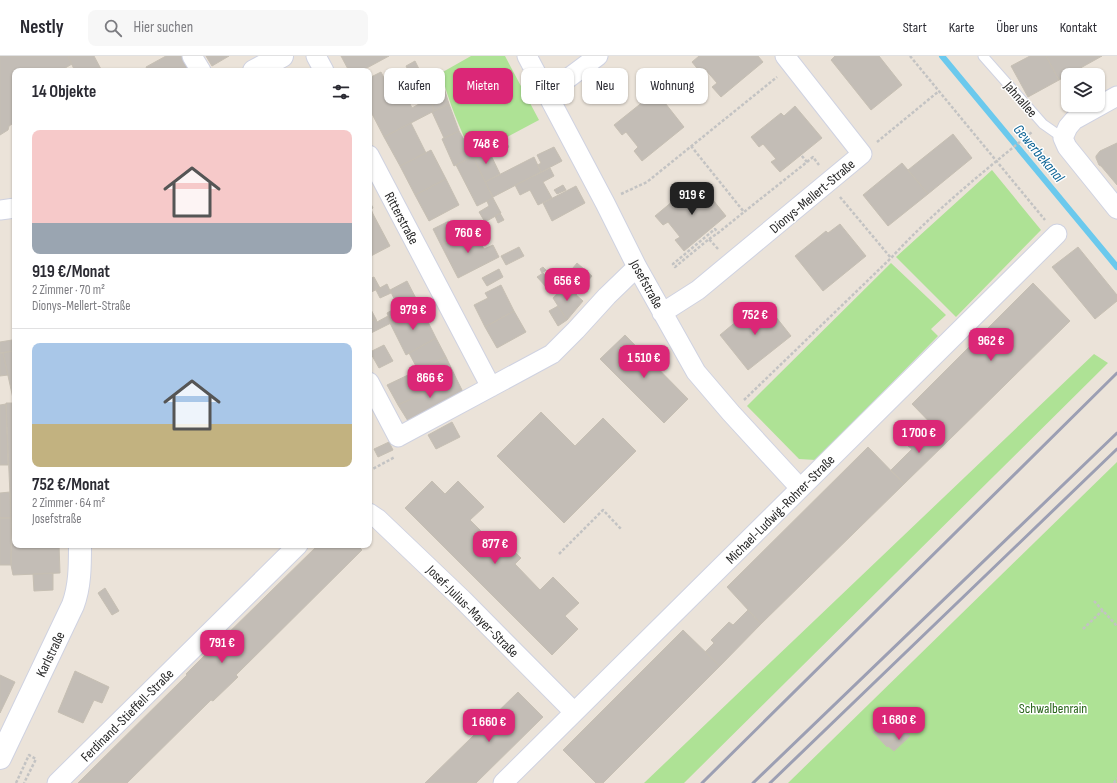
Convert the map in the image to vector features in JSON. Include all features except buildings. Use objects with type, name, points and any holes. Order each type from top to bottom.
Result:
[{"type":"street","points":[[192,56],[199,68]]},
{"type":"street","points":[[260,68],[282,56]]},
{"type":"street","points":[[316,56],[322,68]]},
{"type":"street","name":"Josefstraße","points":[[527,56],[533,68]]},
{"type":"street","points":[[574,74],[598,56]]},
{"type":"street","name":"Dionys-Mellert-Straße","points":[[662,313],[698,290],[862,154],[789,60]]},
{"type":"street","points":[[1117,96],[1074,120],[1068,127],[1063,138],[1067,147],[1117,209]]},
{"type":"street","name":"Josefstraße","points":[[552,104],[605,203],[636,267],[696,372],[731,413],[800,488]]},
{"type":"street","name":"Ritterstraße","points":[[372,162],[491,387]]},
{"type":"street","points":[[0,210],[12,208]]},
{"type":"street","name":"Michael-Ludwig-Rohrer-Straße","points":[[503,783],[1057,234]]},
{"type":"street","points":[[372,388],[398,437],[552,354],[636,267]]},
{"type":"street","name":"Josef-Julius-Mayer-Straße","points":[[372,515],[463,600],[574,712]]},
{"type":"street","name":"Karlstraße","points":[[0,758],[73,605],[78,591],[80,548]]},
{"type":"street","name":"Ferdinand-Stieffell-Straße","points":[[57,783],[295,548]]},
{"type":"lane","name":"Jahnallee","points":[[983,56],[1043,124],[1063,138]]},
{"type":"path","points":[[910,56],[1057,234]]},
{"type":"path","points":[[631,189],[647,182],[691,146],[789,60]]},
{"type":"path","points":[[862,154],[939,91]]},
{"type":"path","points":[[731,413],[891,258],[912,235],[996,161],[1031,133]]},
{"type":"path","points":[[691,146],[744,212]]},
{"type":"path","points":[[801,155],[807,162]]},
{"type":"path","points":[[718,233],[715,229],[673,264],[676,267],[813,157],[815,160]]},
{"type":"path","points":[[828,182],[891,258]]},
{"type":"path","points":[[709,239],[729,264]]},
{"type":"path","points":[[559,554],[603,510],[621,529]]},
{"type":"path","points":[[1094,601],[1117,626]]},
{"type":"path","points":[[1083,629],[1103,610]]},
{"type":"path","points":[[16,783],[29,755],[36,759],[24,783]]},
{"type":"path","points":[[1114,783],[1117,778]]},
{"type":"green space","points":[[471,56],[505,56],[511,68],[453,68],[453,104],[513,104],[513,71],[521,86],[521,104],[530,104],[539,120],[473,155],[463,135],[447,94],[445,87],[445,71]]},
{"type":"green space","points":[[992,170],[1041,230],[956,317],[896,257]]},
{"type":"green space","points":[[891,263],[946,315],[931,329],[938,336],[816,460],[799,459],[747,406]]},
{"type":"green space","points":[[1094,354],[1108,363],[684,783],[644,783]]},
{"type":"green space","name":"Schwalbenrain","points":[[1117,462],[1117,783],[788,783]]},
{"type":"waterway","name":"Gewerbekanal","points":[[942,56],[1117,267]]},
{"type":"railway","points":[[702,783],[1117,373]]},
{"type":"railway","points":[[753,783],[1117,433]]},
{"type":"railway","points":[[770,783],[1117,449]]}]
